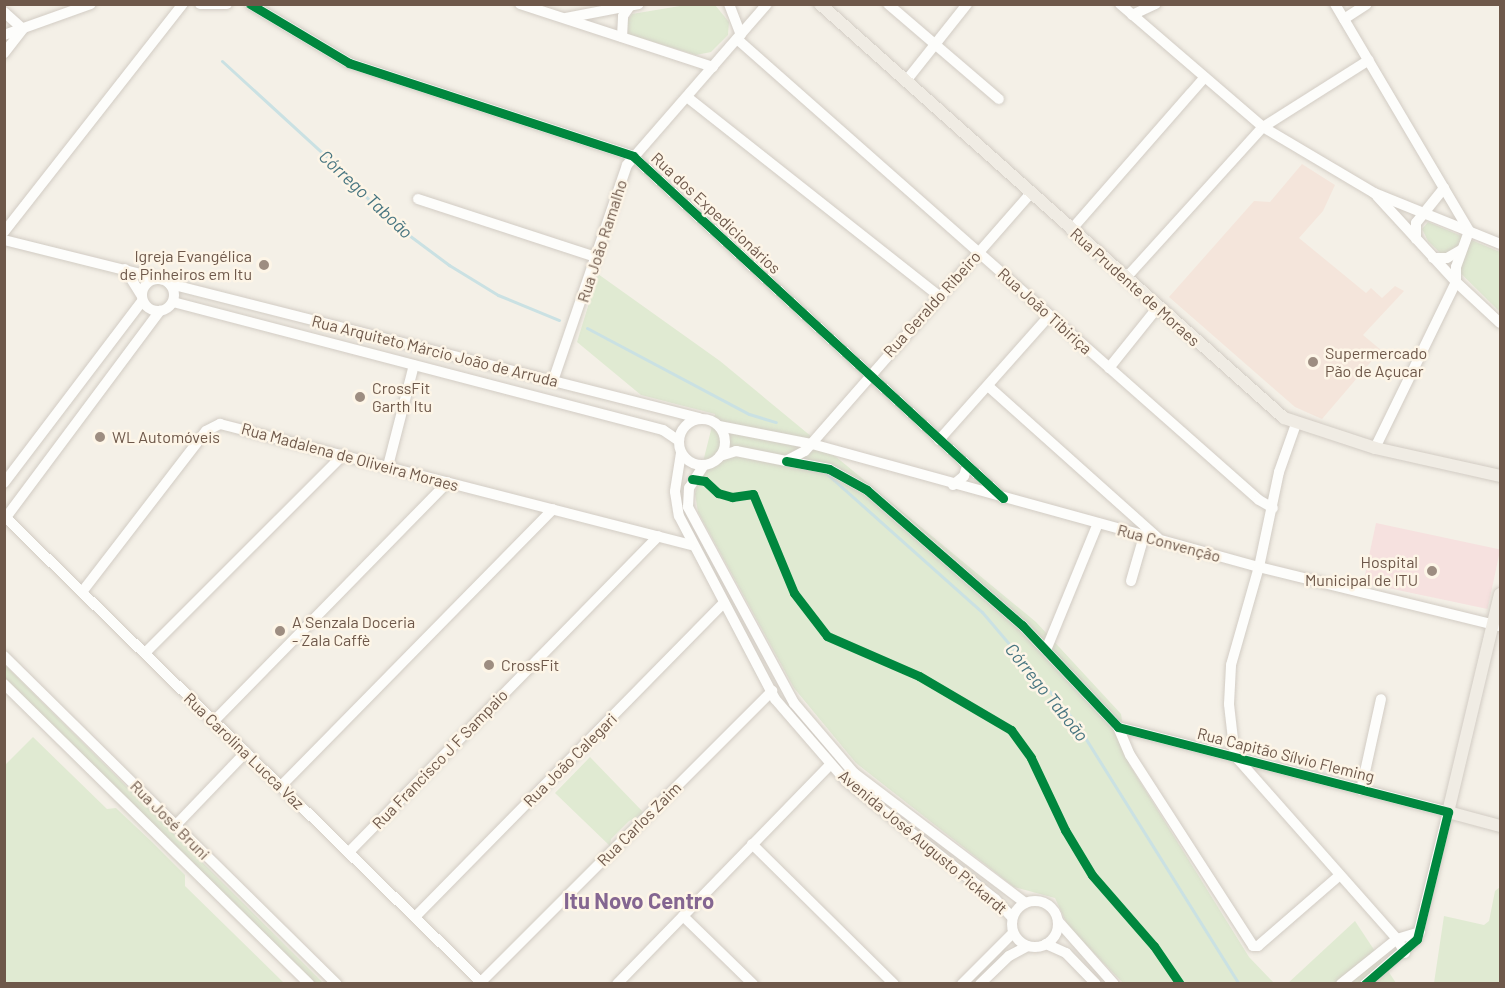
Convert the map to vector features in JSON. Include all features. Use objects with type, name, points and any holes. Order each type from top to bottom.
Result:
[{"type":"main road","name":"Rua Prudente de Moraes","points":[[820,4],[1268,405],[1296,424],[1375,448],[1500,476]]},
{"type":"main road","points":[[1448,812],[1497,625],[1500,594]]},
{"type":"main road","name":"Rua Capitão Sílvio Fleming","points":[[1448,812],[1500,826]]},
{"type":"street","points":[[4,35],[91,4]]},
{"type":"street","points":[[4,232],[183,4]]},
{"type":"street","points":[[200,4],[227,4]]},
{"type":"street","name":"Rua dos Expedicionários","points":[[250,4],[349,63],[633,156],[868,376],[1003,498]]},
{"type":"street","points":[[520,4],[713,67]]},
{"type":"street","points":[[729,4],[739,37]]},
{"type":"street","name":"Rua João Ramalho","points":[[554,381],[633,156],[768,4]]},
{"type":"street","points":[[888,4],[999,99]]},
{"type":"street","points":[[906,81],[967,4]]},
{"type":"street","points":[[1120,4],[1263,127],[1374,193],[1500,244]]},
{"type":"street","points":[[1132,15],[1156,4]]},
{"type":"street","points":[[1335,4],[1469,231]]},
{"type":"street","points":[[1344,19],[1367,4]]},
{"type":"street","points":[[562,18],[635,5]]},
{"type":"street","points":[[622,37],[623,16],[635,5]]},
{"type":"street","points":[[4,12],[23,28]]},
{"type":"street","points":[[4,53],[23,28]]},
{"type":"street","name":"Rua João Tibiriça","points":[[739,37],[1049,316],[1259,500],[1273,508]]},
{"type":"street","points":[[1125,279],[1263,127],[1369,60]]},
{"type":"street","points":[[1071,230],[1205,77]]},
{"type":"street","points":[[687,97],[939,296]]},
{"type":"street","points":[[1416,239],[1416,224],[1444,188]]},
{"type":"street","name":"Rua Geraldo Ribeiro","points":[[814,440],[1031,193]]},
{"type":"street","points":[[1374,193],[1456,282],[1500,323]]},
{"type":"street","points":[[418,199],[596,257]]},
{"type":"street","points":[[1375,448],[1456,282],[1461,250],[1469,231]]},
{"type":"street","name":"Rua Arquiteto Márcio João de Arruda","points":[[4,240],[125,269],[699,418]]},
{"type":"street","points":[[1433,258],[1448,258],[1461,250]]},
{"type":"street","points":[[125,269],[149,309],[160,312]]},
{"type":"street","points":[[4,483],[142,298],[145,284],[165,281],[173,302],[160,312],[5,519]]},
{"type":"street","name":"Rua Arquiteto Márcio João de Arruda","points":[[173,302],[663,430],[678,440]]},
{"type":"street","points":[[1109,368],[1158,307]]},
{"type":"street","points":[[939,440],[1049,316]]},
{"type":"street","points":[[388,466],[414,365]]},
{"type":"street","points":[[988,386],[1160,540]]},
{"type":"street","points":[[814,440],[719,426],[699,418],[682,428],[678,440],[681,453],[691,463],[704,465],[720,456],[736,451],[829,470],[867,489],[1022,625],[1118,727],[1130,754],[1175,819],[1251,945],[1256,946],[1340,875]]},
{"type":"street","name":"Rua Madalena de Oliveira Moraes","points":[[82,592],[206,431],[215,424],[693,545]]},
{"type":"street","points":[[1296,424],[1279,472],[1259,567],[1230,672],[1235,757],[1397,939],[1405,953]]},
{"type":"street","points":[[719,426],[725,441],[720,456]]},
{"type":"street","points":[[786,461],[814,440]]},
{"type":"street","name":"Rua Convenção","points":[[814,440],[840,452],[953,485],[1259,567],[1497,625]]},
{"type":"street","name":"Avenida José Augusto Pickardt","points":[[681,453],[675,492],[679,516],[771,691],[830,765],[1012,917]]},
{"type":"street","points":[[145,654],[343,455]]},
{"type":"street","name":"Avenida José Augusto Pickardt","points":[[704,465],[689,488],[688,507],[791,698],[854,773],[1025,903]]},
{"type":"street","points":[[953,485],[964,476],[967,466]]},
{"type":"street","points":[[214,721],[448,482]]},
{"type":"street","points":[[281,786],[553,509]]},
{"type":"street","name":"Rua Carolina Lucca Vaz","points":[[5,519],[482,983]]},
{"type":"street","points":[[1046,650],[1098,524]]},
{"type":"street","name":"Rua Francisco J F Sampaio","points":[[349,852],[658,536]]},
{"type":"street","points":[[1131,581],[1144,536]]},
{"type":"street","name":"Rua João Calegari","points":[[415,917],[724,603]]},
{"type":"street","name":"Rua José Bruni","points":[[4,656],[336,984]]},
{"type":"street","name":"Rua José Bruni","points":[[4,684],[309,984]]},
{"type":"street","name":"Rua Carlos Zaim","points":[[482,983],[771,691]]},
{"type":"street","points":[[1360,790],[1381,699]]},
{"type":"street","name":"Rua Capitão Sílvio Fleming","points":[[1118,727],[1448,812]]},
{"type":"street","points":[[176,825],[246,752]]},
{"type":"street","points":[[617,983],[830,765]]},
{"type":"street","points":[[1365,984],[1405,953],[1420,932],[1448,812]]},
{"type":"street","points":[[752,844],[894,984]]},
{"type":"street","points":[[1028,946],[1013,933],[1012,917],[1025,903],[1046,903],[1058,921],[1113,984]]},
{"type":"street","points":[[683,916],[753,984]]},
{"type":"street","points":[[1046,944],[1054,937],[1058,921]]},
{"type":"street","points":[[1341,984],[1397,939],[1420,932]]},
{"type":"street","points":[[962,984],[1013,933]]},
{"type":"street","points":[[980,984],[1009,956],[1028,946],[1046,944],[1066,953],[1096,984]]},
{"type":"shaded area","points":[[1302,164],[1335,185],[1323,211],[1299,238],[1366,293],[1371,288],[1382,298],[1395,286],[1404,291],[1363,335],[1381,350],[1322,419],[1295,407],[1169,297],[1254,201],[1270,202]]},
{"type":"shaded area","name":"Hospital Municipal de ITU","points":[[1376,523],[1500,549],[1488,609],[1363,583]]},
{"type":"green space","points":[[686,5],[715,5],[729,22],[728,35],[711,52],[696,55],[628,34],[627,21],[632,14]]},
{"type":"green space","points":[[1428,222],[1500,252],[1500,312],[1428,241],[1422,229]]},
{"type":"green space","points":[[598,274],[720,361],[1036,622],[1121,714],[1129,764],[1249,957],[1274,983],[1123,983],[1068,926],[1055,898],[1014,887],[856,763],[794,688],[698,512],[695,494],[715,414],[641,395],[577,342]]},
{"type":"green space","points":[[5,665],[324,984],[307,984],[4,681]]},
{"type":"green space","points":[[33,737],[107,809],[116,808],[152,842],[185,875],[185,886],[284,983],[5,983],[5,765]]},
{"type":"green space","points":[[590,757],[644,813],[629,821],[611,839],[610,846],[555,793]]},
{"type":"green space","points":[[1500,887],[1500,983],[1434,983],[1444,916],[1484,925],[1489,921],[1495,891]]},
{"type":"green space","points":[[1355,921],[1396,983],[1287,984]]},
{"type":"waterway","name":"Córrego Taboão","points":[[222,61],[329,159],[390,221],[449,265],[498,295],[559,320]]},
{"type":"waterway","name":"Córrego Taboão","points":[[587,328],[749,414],[776,422]]},
{"type":"waterway","name":"Córrego Taboão","points":[[826,473],[982,612],[1074,720],[1239,984]]},
{"type":"cycle path","points":[[250,4],[349,63],[633,156],[1003,498]]},
{"type":"cycle path","points":[[786,461],[829,469],[867,490],[1022,625],[1118,727],[1448,812],[1417,939],[1365,984]]},
{"type":"cycle path","points":[[692,479],[705,481],[718,493],[732,497],[753,494],[794,593],[827,636],[919,676],[1011,730],[1031,758],[1065,830],[1092,875],[1154,946],[1180,984]]},
{"type":"place","name":"Igreja Evangélica de Pinheiros em Itu","points":[[264,265]]},
{"type":"place","name":"Supermercado Pão de Açucar","points":[[1313,362]]},
{"type":"place","name":"CrossFit Garth Itu","points":[[360,397]]},
{"type":"place","name":"WL Automóveis","points":[[100,437]]},
{"type":"place","name":"Hospital Municipal de ITU","points":[[1432,571]]},
{"type":"place","name":"A Senzala Doceria - Zala Caffè","points":[[280,631]]},
{"type":"place","name":"CrossFit","points":[[489,665]]},
{"type":"district","name":"Itu Novo Centro","points":[[639,901]]}]
